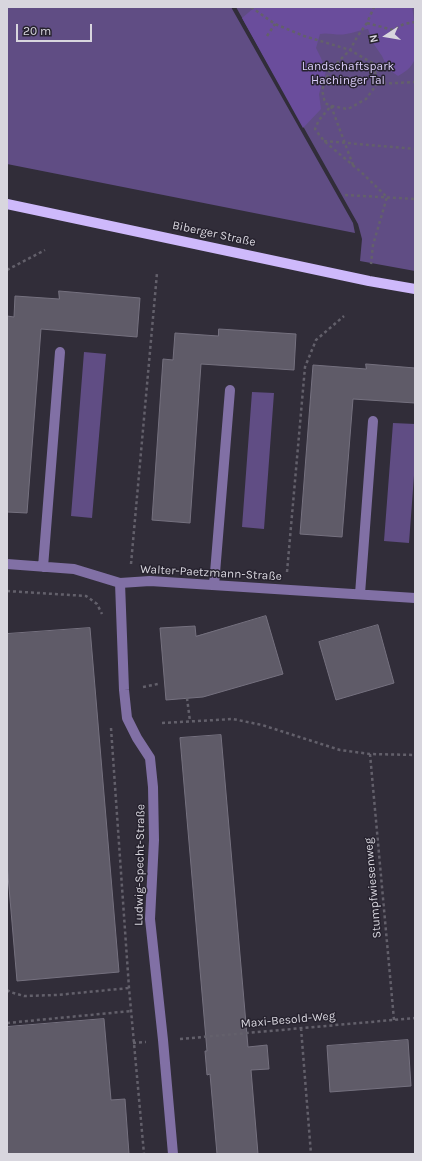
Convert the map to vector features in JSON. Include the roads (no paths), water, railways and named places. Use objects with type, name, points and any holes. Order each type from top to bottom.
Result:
[{"type":"main road","name":"Biberger Straße","points":[[7,204],[361,279],[415,289]]},
{"type":"street","points":[[43,567],[60,352]]},
{"type":"street","points":[[214,585],[230,390]]},
{"type":"street","points":[[360,594],[373,421]]},
{"type":"street","name":"Walter-Paetzmann-Straße","points":[[7,564],[74,569],[125,582],[150,581],[415,598]]},
{"type":"street","name":"Ludwig-Specht-Straße","points":[[125,582],[124,690],[127,718],[150,758],[153,787],[154,840],[150,919],[173,1154]]},
{"type":"park label","name":"Landschaftspark Hachinger Tal","points":[[348,74]]}]
